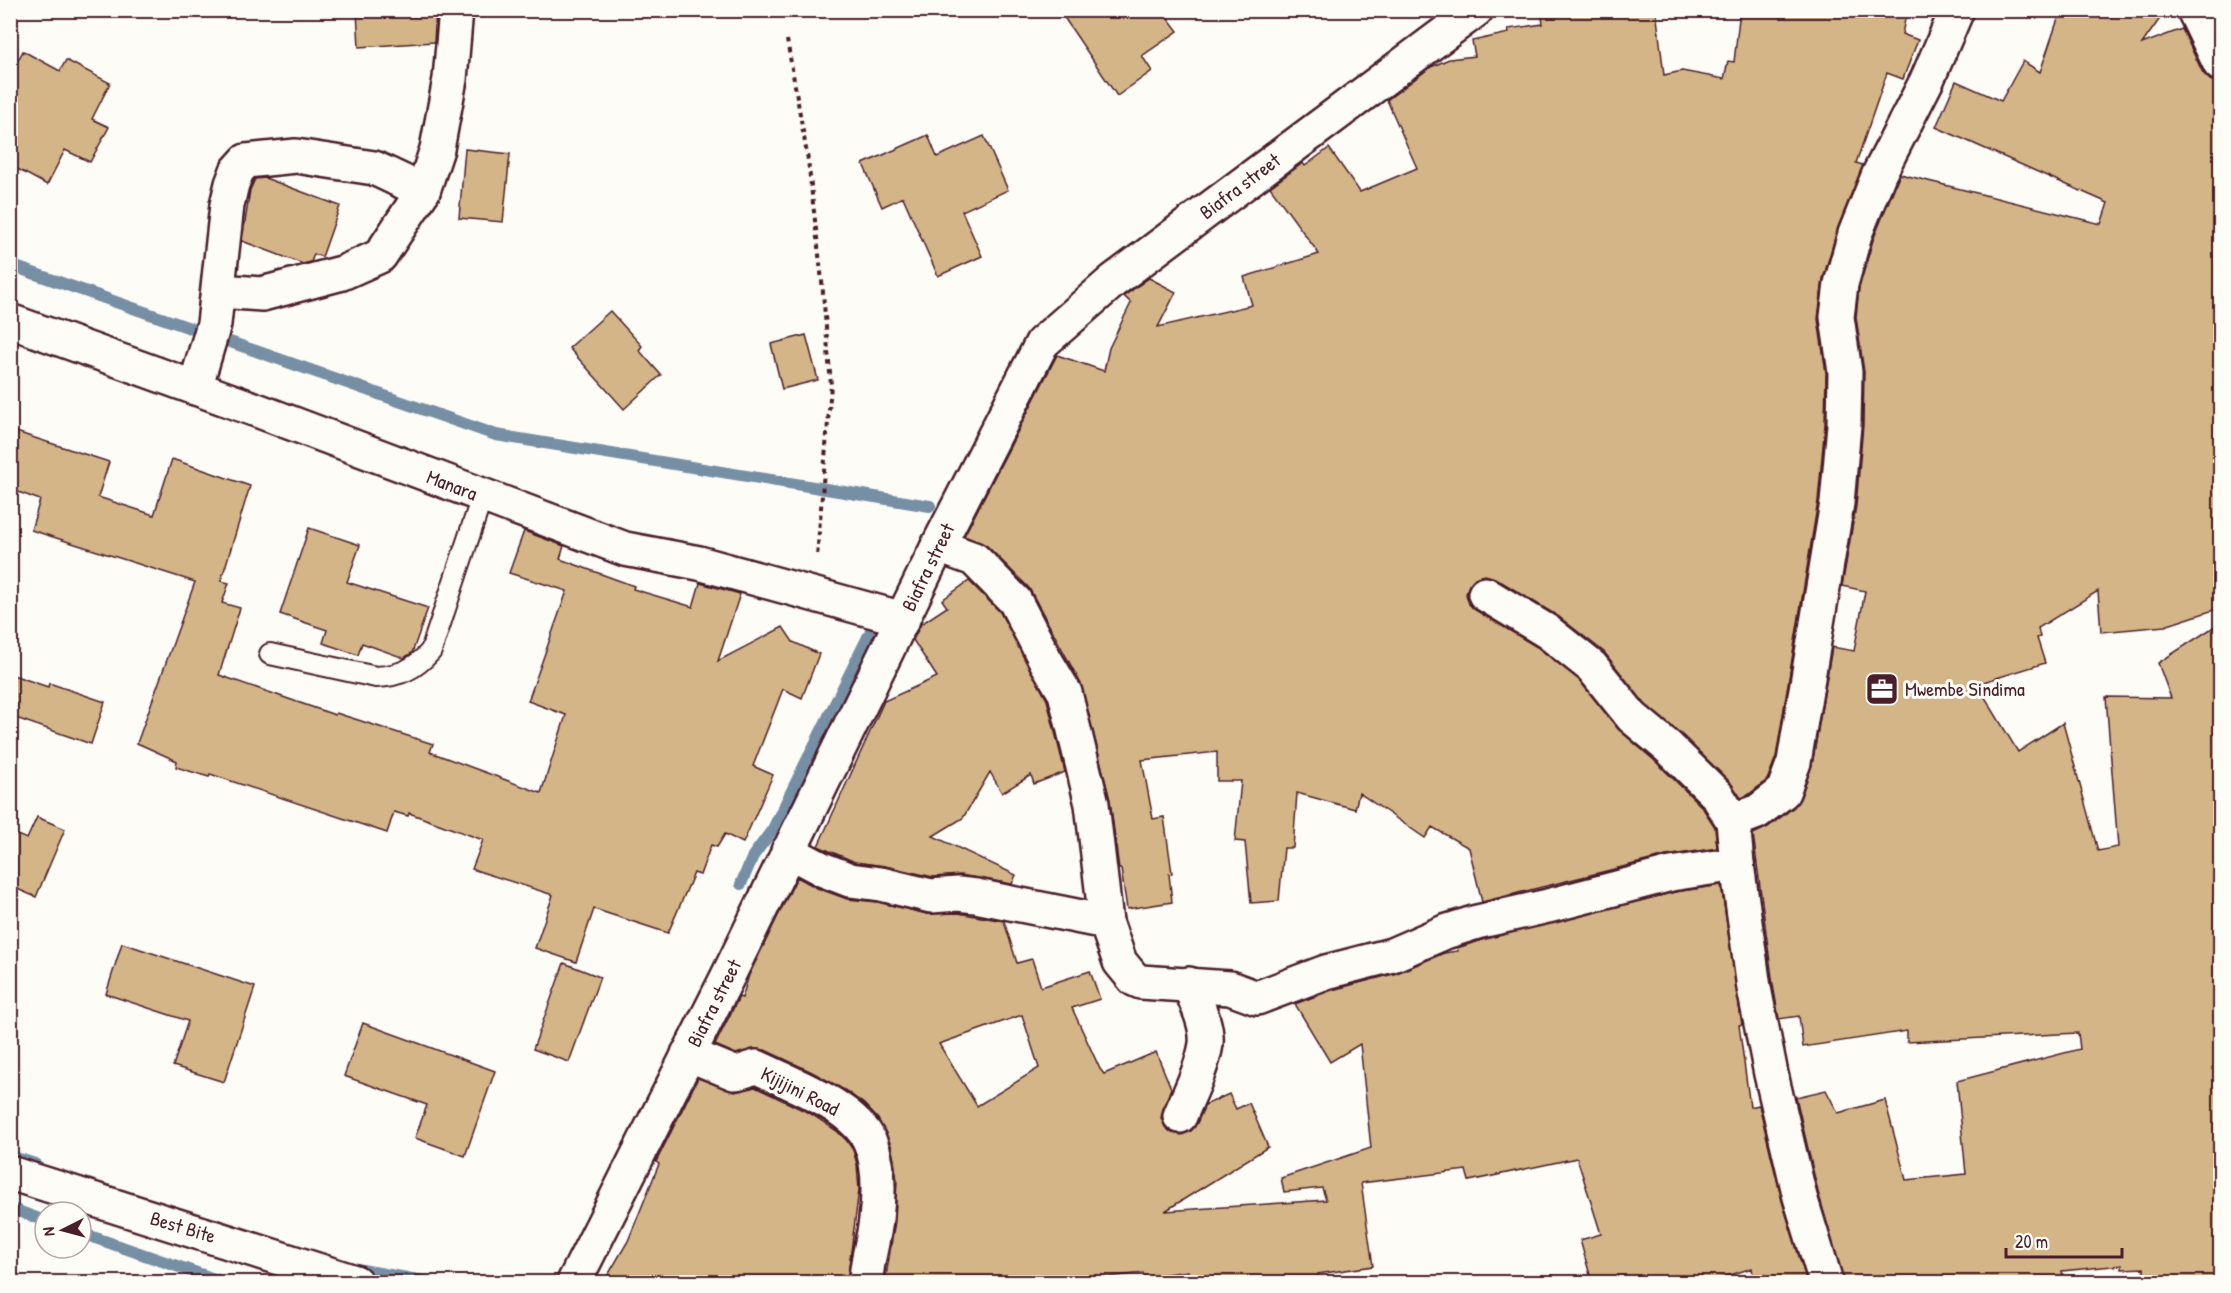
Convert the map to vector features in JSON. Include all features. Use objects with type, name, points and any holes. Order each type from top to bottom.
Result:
[{"type":"street","points":[[219,291],[262,294],[342,273],[380,256],[423,191],[437,149],[450,78],[456,10]]},
{"type":"street","name":"Biafra street","points":[[574,1282],[789,852],[938,546],[1042,343],[1113,281],[1476,10]]},
{"type":"street","points":[[1733,821],[1757,812],[1783,792],[1794,762],[1837,503],[1844,425],[1845,372],[1837,317],[1840,284],[1855,234],[1879,174],[1927,80],[1957,10]]},
{"type":"street","points":[[2194,10],[2220,64]]},
{"type":"street","points":[[195,388],[211,336],[219,291],[227,205],[237,171],[246,161],[296,156],[374,168],[423,191]]},
{"type":"street","name":"Manara","points":[[10,321],[625,549],[699,563],[903,619]]},
{"type":"street","points":[[938,546],[974,559],[1015,601],[1065,693],[1092,804],[1106,922],[1119,962],[1134,979],[1152,984],[1189,984],[1230,988],[1257,998],[1326,972],[1392,955],[1445,932],[1477,922],[1671,874],[1737,864]]},
{"type":"street","points":[[1485,594],[1548,632],[1592,667],[1632,717],[1668,747],[1717,795],[1733,821],[1754,988],[1800,1197],[1826,1282]]},
{"type":"street","points":[[789,852],[850,880],[881,884],[930,896],[958,894],[976,896],[1106,922]]},
{"type":"street","points":[[1180,1116],[1196,1078],[1206,1043],[1203,1023],[1189,984]]},
{"type":"street","name":"Kijijini Road","points":[[688,1054],[734,1073],[742,1073],[757,1067],[837,1108],[857,1123],[869,1140],[876,1159],[876,1219],[866,1282]]},
{"type":"street","name":"Best Bite","points":[[10,1173],[355,1282]]},
{"type":"lane","points":[[270,654],[376,677],[392,677],[407,672],[421,663],[431,651],[482,497]]},
{"type":"path","points":[[787,40],[808,160],[831,385],[814,594]]},
{"type":"building","points":[[436,10],[434,42],[359,47],[357,12]]},
{"type":"building","points":[[1059,10],[1162,10],[1178,31],[1142,56],[1152,71],[1117,96]]},
{"type":"building","points":[[1541,10],[1656,10],[1664,75],[1682,71],[1724,79],[1728,61],[1734,62],[1740,10],[1907,10],[1902,34],[1918,40],[1903,79],[1887,73],[1856,163],[1863,165],[1838,227],[1823,279],[1818,319],[1826,373],[1825,424],[1818,501],[1776,757],[1767,780],[1741,798],[1730,782],[1681,734],[1645,704],[1604,652],[1558,616],[1495,578],[1485,575],[1475,578],[1469,585],[1466,594],[1469,604],[1475,610],[1537,647],[1579,680],[1618,729],[1702,807],[1715,827],[1717,848],[1666,856],[1482,902],[1469,848],[1432,827],[1425,838],[1359,793],[1355,809],[1297,793],[1293,848],[1284,848],[1279,901],[1251,903],[1245,842],[1235,841],[1241,781],[1217,781],[1217,752],[1142,760],[1153,819],[1164,817],[1172,873],[1169,874],[1172,902],[1127,909],[1110,800],[1081,684],[1029,588],[987,546],[964,536],[1057,355],[1104,371],[1109,348],[1131,303],[1124,296],[1149,278],[1176,292],[1158,327],[1252,305],[1244,277],[1319,254],[1270,187],[1303,163],[1305,166],[1329,148],[1360,192],[1417,168],[1387,100],[1431,67],[1449,59],[1475,56],[1472,41],[1509,33],[1508,29],[1543,24]]},
{"type":"building","points":[[2061,10],[2166,10],[2142,44],[2182,29],[2203,73],[2210,80],[2218,83],[2220,89],[2220,608],[2165,626],[2101,632],[2098,591],[2038,628],[2040,637],[2037,638],[2045,663],[1977,684],[2018,752],[2063,723],[2098,851],[2118,847],[2106,697],[2171,698],[2158,663],[2220,623],[2220,1282],[2145,1282],[2144,1268],[2122,1269],[2122,1265],[2062,1271],[2064,1282],[1844,1282],[1818,1192],[1796,1097],[1826,1090],[1838,1113],[1885,1100],[1906,1180],[1966,1174],[1957,1081],[2080,1049],[2078,1033],[1907,1042],[1907,1031],[1803,1047],[1799,1016],[1779,1019],[1753,834],[1768,827],[1794,807],[1800,799],[1812,765],[1832,647],[1854,651],[1865,591],[1842,586],[1856,506],[1863,425],[1864,372],[1856,317],[1859,288],[1873,240],[1900,174],[2101,224],[2108,203],[1936,127],[1956,81],[2001,101],[2023,61],[2040,72]]},
{"type":"building","points":[[23,51],[60,71],[66,60],[110,83],[92,119],[109,127],[90,162],[65,150],[47,185],[10,165],[10,75]]},
{"type":"building","points":[[928,135],[937,157],[984,136],[1008,190],[962,211],[982,256],[938,276],[903,197],[882,207],[863,164]]},
{"type":"building","points":[[465,149],[510,154],[503,222],[459,218]]},
{"type":"building","points":[[265,178],[340,206],[322,257],[314,254],[311,262],[303,264],[242,241],[250,190],[255,179]]},
{"type":"building","points":[[610,311],[642,346],[639,350],[661,375],[624,409],[569,348]]},
{"type":"building","points":[[806,335],[818,380],[782,389],[771,344]]},
{"type":"building","points":[[10,430],[109,462],[98,497],[154,515],[172,459],[250,486],[221,581],[229,583],[222,603],[240,608],[219,675],[335,715],[336,713],[433,744],[430,752],[541,793],[566,715],[528,701],[567,591],[509,573],[524,531],[564,546],[560,559],[634,586],[633,589],[693,607],[700,583],[740,594],[718,661],[783,627],[793,642],[819,654],[802,698],[783,689],[753,766],[773,775],[743,843],[725,834],[717,847],[711,845],[700,875],[694,873],[668,933],[594,909],[576,962],[535,948],[553,895],[472,869],[483,840],[409,813],[408,816],[394,812],[387,833],[210,774],[209,777],[176,767],[177,761],[137,743],[195,582],[31,530],[40,500],[10,489]]},
{"type":"building","points":[[309,528],[360,545],[347,582],[428,608],[412,653],[404,658],[362,643],[358,655],[323,643],[327,630],[280,614]]},
{"type":"building","points":[[969,581],[1000,612],[1047,700],[1065,772],[1034,784],[1031,775],[1002,793],[990,772],[963,818],[933,836],[1016,875],[1012,884],[960,875],[933,877],[855,862],[818,846],[884,701],[937,677],[913,640],[921,624],[947,607],[942,600]]},
{"type":"building","points":[[10,674],[48,687],[49,683],[105,702],[91,744],[10,716]]},
{"type":"building","points":[[37,817],[65,829],[36,897],[10,886],[10,832],[27,839]]},
{"type":"building","points":[[797,877],[817,888],[847,899],[878,902],[927,914],[958,913],[1004,921],[1017,963],[1032,959],[1041,987],[1090,971],[1100,999],[1072,1008],[1104,1074],[1156,1052],[1171,1088],[1161,1118],[1165,1127],[1172,1133],[1182,1135],[1191,1131],[1205,1105],[1229,1094],[1236,1109],[1249,1103],[1268,1147],[1165,1211],[1326,1200],[1322,1188],[1284,1192],[1281,1178],[1371,1148],[1360,1044],[1330,1062],[1295,1004],[1332,990],[1397,973],[1482,940],[1675,892],[1721,885],[1742,1025],[1739,1025],[1750,1107],[1759,1105],[1782,1201],[1807,1282],[1754,1282],[1752,1268],[1709,1282],[1592,1282],[1580,1240],[1601,1234],[1577,1158],[1469,1181],[1466,1170],[1361,1183],[1373,1266],[1318,1274],[1319,1282],[1190,1282],[1188,1271],[1144,1277],[1143,1273],[1066,1282],[885,1282],[895,1221],[897,1180],[891,1145],[878,1119],[864,1104],[846,1091],[765,1050],[754,1049],[736,1054],[715,1045],[739,997],[742,998],[749,975]],"holes":[[[1022,1015],[1039,1068],[977,1106],[939,1044]]]},
{"type":"building","points":[[122,943],[255,987],[224,1082],[173,1066],[188,1021],[106,994]]},
{"type":"building","points":[[564,963],[600,977],[569,1062],[533,1049]]},
{"type":"building","points":[[363,1023],[495,1071],[465,1156],[415,1138],[427,1105],[344,1076]]},
{"type":"building","points":[[698,1078],[735,1092],[755,1087],[811,1114],[838,1132],[847,1141],[853,1150],[857,1164],[859,1190],[847,1282],[604,1282],[628,1241],[659,1164],[656,1162]]},
{"type":"waterway","points":[[10,265],[496,435],[930,506]]},
{"type":"waterway","points":[[741,884],[753,856],[773,829],[874,625]]},
{"type":"waterway","points":[[10,1156],[35,1164]]},
{"type":"waterway","points":[[10,1208],[33,1217]]},
{"type":"waterway","points":[[93,1237],[223,1282]]},
{"type":"waterway","points":[[351,1268],[429,1282]]},
{"type":"place","name":"Mwembe Sindima","points":[[1882,689]]}]
